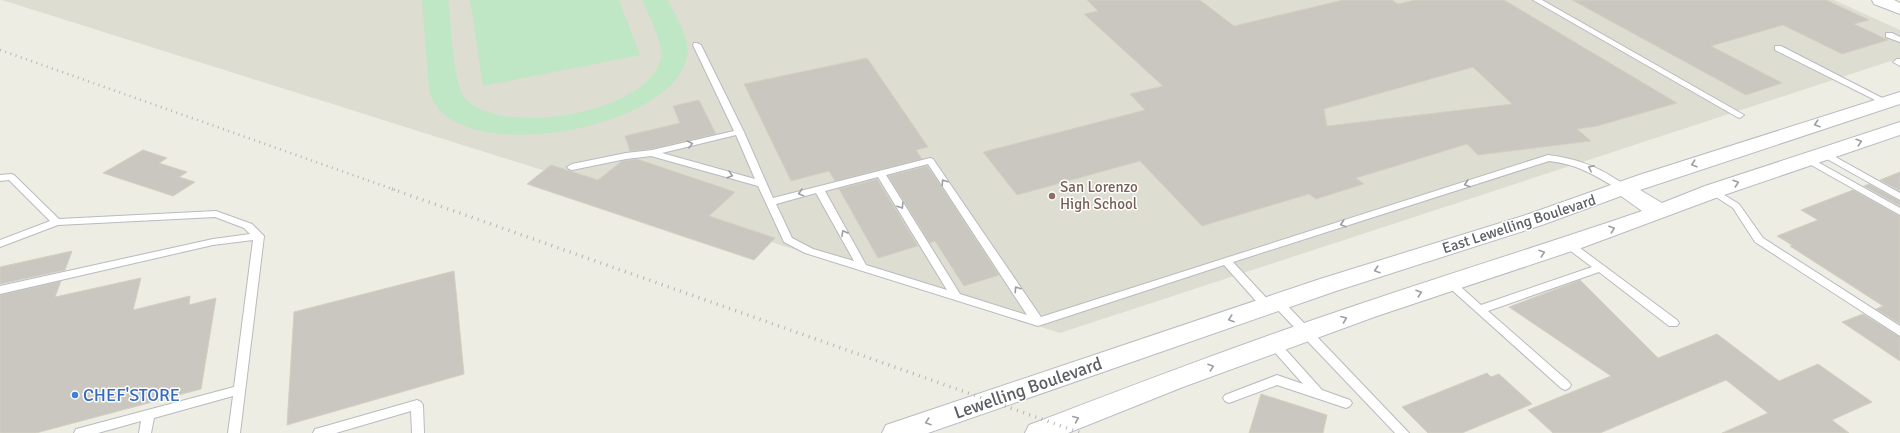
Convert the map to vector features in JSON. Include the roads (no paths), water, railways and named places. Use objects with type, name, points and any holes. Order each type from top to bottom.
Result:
[{"type":"main road","points":[[1880,0],[1900,9]]},
{"type":"main road","name":"East Lewelling Boulevard","points":[[1137,351],[1328,285],[1534,220],[1646,180],[1893,100]]},
{"type":"main road","points":[[1039,433],[1174,380],[1308,333],[1368,310],[1568,244],[1660,212],[1713,191],[1900,128]]},
{"type":"main road","points":[[1624,189],[1660,212]]},
{"type":"main road","name":"Lewelling Boulevard","points":[[896,433],[1137,351]]},
{"type":"lane","points":[[1537,0],[1740,115]]},
{"type":"lane","points":[[1889,35],[1900,40]]},
{"type":"lane","points":[[697,45],[739,132],[788,240],[809,251],[1038,322],[1548,158],[1567,159],[1591,167],[1624,189]]},
{"type":"lane","points":[[1778,48],[1893,100]]},
{"type":"lane","points":[[572,167],[626,156],[652,153],[739,132]]},
{"type":"lane","points":[[652,153],[762,184]]},
{"type":"lane","points":[[1815,156],[1900,197]]},
{"type":"lane","points":[[1815,156],[1900,212]]},
{"type":"lane","points":[[770,202],[930,161],[1038,322]]},
{"type":"lane","points":[[880,173],[956,296]]},
{"type":"lane","points":[[0,178],[11,177],[58,222]]},
{"type":"lane","points":[[819,189],[862,267]]},
{"type":"lane","points":[[1713,191],[1736,206],[1759,240],[1900,332]]},
{"type":"lane","points":[[0,244],[58,222],[216,214],[248,226],[259,236]]},
{"type":"lane","points":[[0,290],[213,242],[259,236]]},
{"type":"lane","points":[[234,433],[259,236]]},
{"type":"lane","points":[[1568,244],[1674,323]]},
{"type":"lane","points":[[1226,261],[1273,305],[1308,333],[1403,433]]},
{"type":"lane","points":[[1480,310],[1600,268]]},
{"type":"lane","points":[[1449,283],[1565,385]]},
{"type":"lane","points":[[1274,344],[1318,394]]},
{"type":"lane","points":[[1229,398],[1277,380],[1346,403]]},
{"type":"lane","points":[[80,433],[239,390]]},
{"type":"lane","points":[[319,433],[417,405],[418,433]]},
{"type":"lane","points":[[145,433],[149,414]]},
{"type":"railway","points":[[0,50],[395,190]]},
{"type":"railway","points":[[392,189],[1081,433]]},
{"type":"place","name":"San Lorenzo High School","points":[[1052,196]]},
{"type":"place","name":"CHEF'STORE","points":[[75,395]]}]
